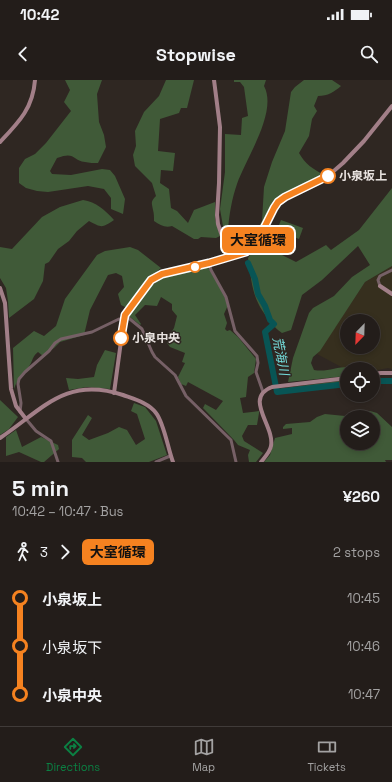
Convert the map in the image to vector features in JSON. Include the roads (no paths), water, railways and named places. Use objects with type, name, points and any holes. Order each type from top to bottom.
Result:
[{"type":"street","points":[[0,142],[21,119],[27,110],[34,92],[36,80]]},
{"type":"street","points":[[214,80],[220,127],[217,215],[218,224],[230,257]]},
{"type":"street","points":[[114,392],[124,317],[146,286],[162,274],[209,263],[246,252],[257,242],[278,202],[285,197],[328,176],[364,142],[392,106]]},
{"type":"street","points":[[209,263],[211,270],[226,297],[234,331],[257,356],[258,363],[256,372],[263,392]]},
{"type":"street","points":[[392,270],[380,276],[378,280],[380,286],[392,294]]},
{"type":"street","points":[[0,288],[5,302],[11,389],[14,401],[20,412],[36,431],[51,440],[58,462]]},
{"type":"street","points":[[20,412],[18,384],[20,379],[25,372],[49,351],[55,343],[61,339],[82,335],[102,328],[124,317]]},
{"type":"street","points":[[124,317],[142,328],[155,357],[175,374],[186,396],[231,440],[236,462]]},
{"type":"street","points":[[380,374],[392,373]]},
{"type":"street","points":[[261,462],[268,453],[271,444],[270,432],[262,416],[260,398],[263,392],[272,387],[340,379]]},
{"type":"street","points":[[0,438],[55,399],[71,392],[88,390],[114,392],[151,408],[154,411],[159,418],[172,462]]},
{"type":"street","points":[[156,462],[170,456]]},
{"type":"waterway","name":"荒海川","points":[[248,263],[255,279],[258,294],[265,306],[270,320],[274,324],[265,332],[277,392],[340,385]]},
{"type":"waterway","name":"荒海川","points":[[380,381],[392,381]]},
{"type":"place","name":"小泉坂上","points":[[328,176]]},
{"type":"place","name":"小泉中央","points":[[121,338]]}]
